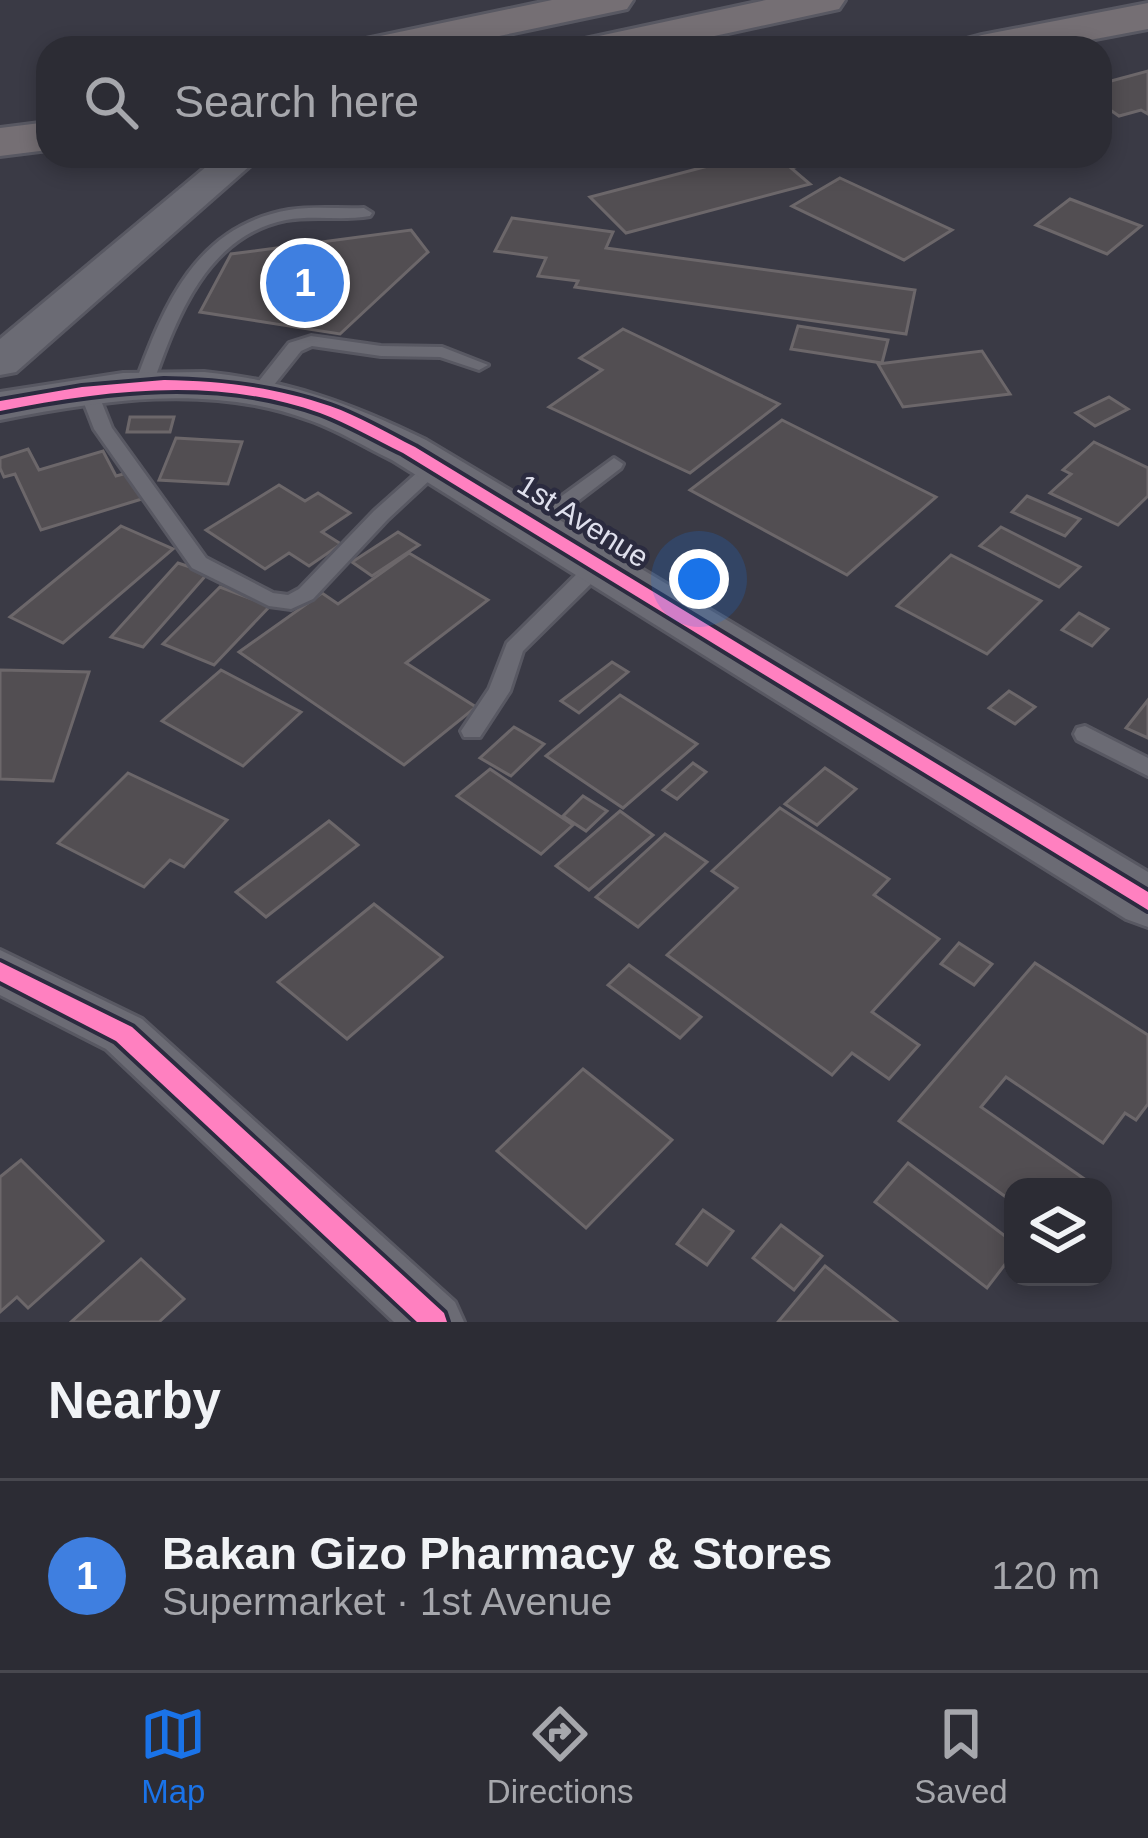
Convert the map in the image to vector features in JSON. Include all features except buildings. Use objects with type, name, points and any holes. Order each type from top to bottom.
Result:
[{"type":"main road","points":[[439,36],[612,0]]},
{"type":"main road","points":[[656,36],[824,0]]},
{"type":"main road","points":[[1044,36],[1148,16]]},
{"type":"main road","points":[[0,142],[36,138]]},
{"type":"street","points":[[0,362],[228,168]]},
{"type":"street","name":"1st Avenue","points":[[0,406],[87,388],[184,382],[260,391],[328,411],[436,466],[1142,886]]},
{"type":"street","points":[[0,971],[124,1034],[435,1322]]},
{"type":"lane","points":[[144,384],[165,326],[216,246],[286,215],[364,213]]},
{"type":"lane","points":[[260,391],[295,347],[311,341],[381,351],[442,352],[479,364]]},
{"type":"lane","points":[[87,388],[103,429],[199,563],[269,599],[291,602],[306,594],[381,515],[436,466]]},
{"type":"lane","points":[[533,526],[614,464]]},
{"type":"lane","points":[[472,731],[499,691],[514,648],[598,566]]},
{"type":"lane","points":[[1085,734],[1148,768]]},
{"type":"cycle path","points":[[0,406],[123,387],[204,385],[285,397],[336,414],[409,450],[1148,902]]},
{"type":"cycle path","points":[[0,971],[124,1034],[435,1322]]},
{"type":"place","name":"Bakan Gizo Pharmacy & Stores","points":[[305,283]]}]
